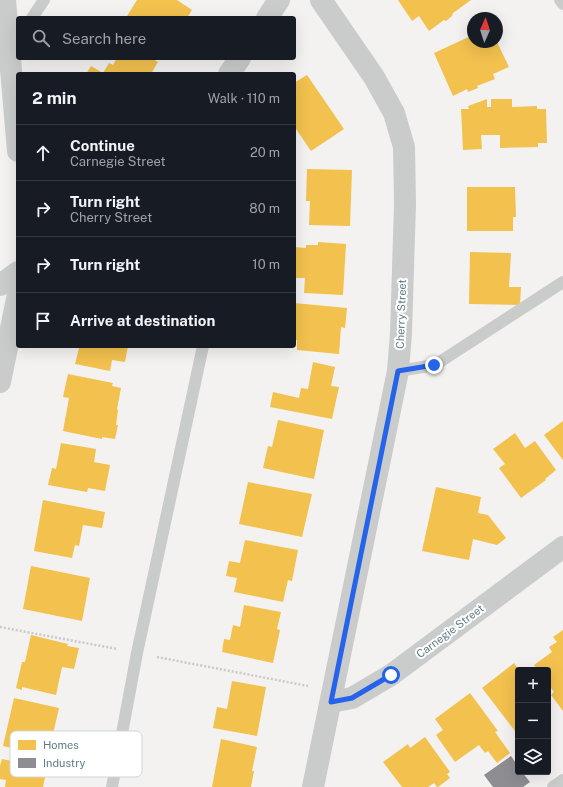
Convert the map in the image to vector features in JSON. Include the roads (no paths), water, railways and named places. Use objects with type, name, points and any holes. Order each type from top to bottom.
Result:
[{"type":"street","points":[[5,0],[13,32],[16,104]]},
{"type":"street","points":[[268,16],[279,0]]},
{"type":"street","name":"Cherry Street","points":[[313,787],[398,371],[402,333],[405,204],[404,147],[394,113],[374,77],[321,0]]},
{"type":"street","points":[[230,72],[239,60]]},
{"type":"street","points":[[0,285],[16,273]]},
{"type":"street","points":[[0,382],[16,304]]},
{"type":"street","name":"Carnegie Street","points":[[331,702],[352,698],[391,675],[563,547]]},
{"type":"lane","points":[[33,16],[44,0]]},
{"type":"lane","points":[[560,0],[563,4]]},
{"type":"lane","points":[[398,371],[434,365],[563,282]]},
{"type":"lane","points":[[122,731],[137,653],[203,348]]},
{"type":"lane","points":[[112,787],[114,777]]},
{"type":"lane","points":[[553,787],[563,780]]}]
